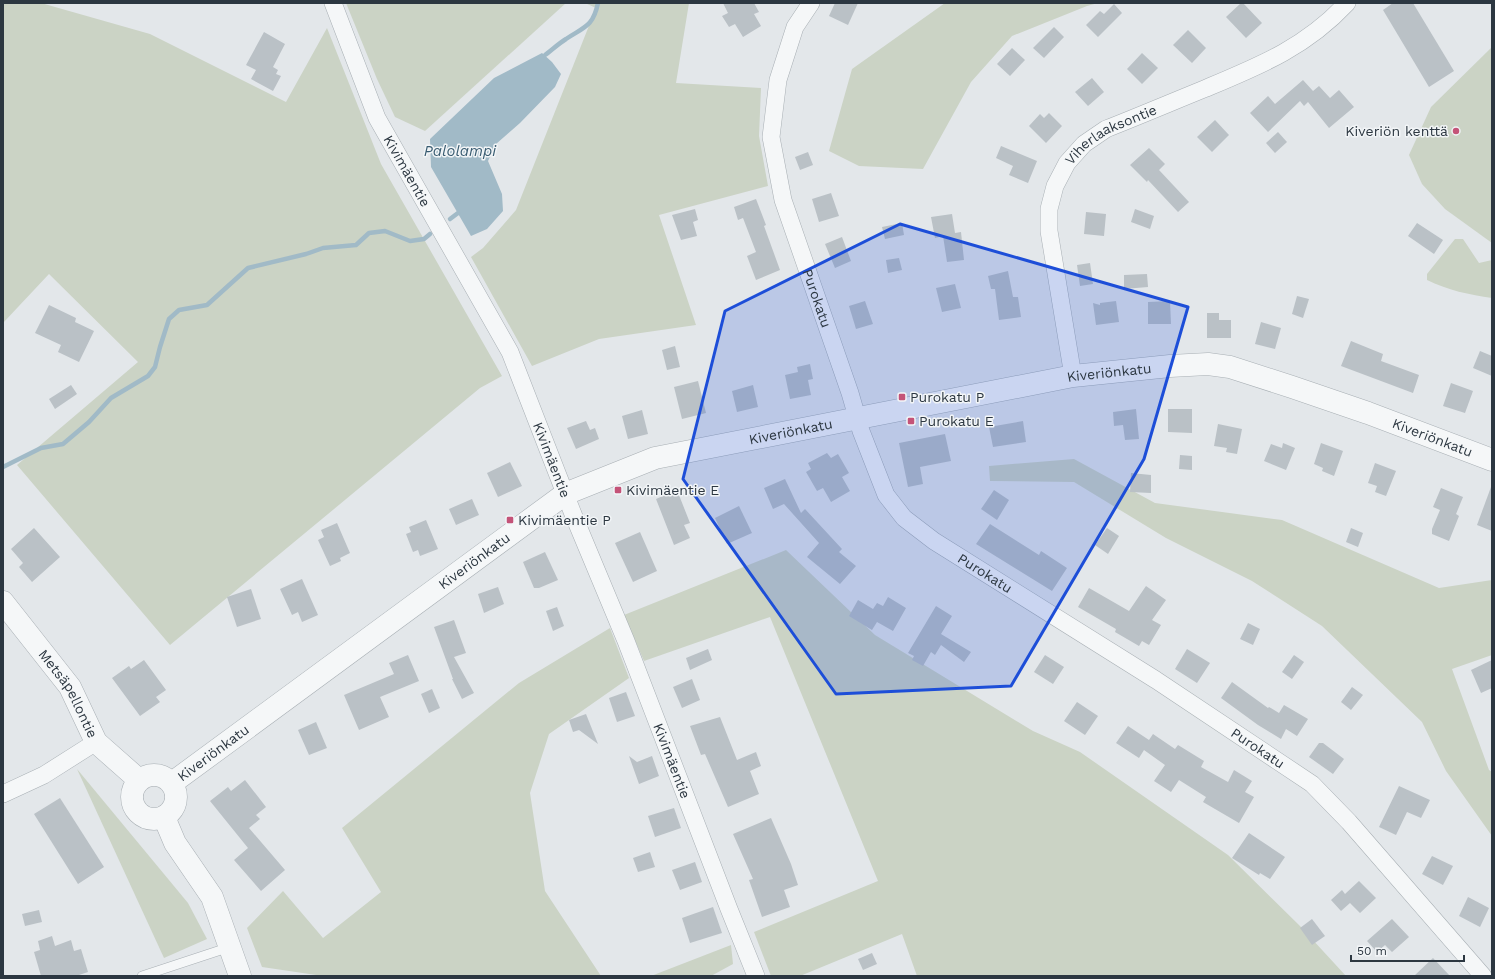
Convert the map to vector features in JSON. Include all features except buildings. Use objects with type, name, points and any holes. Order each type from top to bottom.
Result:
[{"type":"street","name":"Kivimäentie","points":[[333,3],[378,118],[510,352],[626,641],[756,976]]},
{"type":"street","name":"Purokatu","points":[[811,3],[795,27],[778,80],[771,137],[783,200],[861,431],[886,495],[904,518],[934,541],[1156,680],[1312,784],[1349,822],[1482,976]]},
{"type":"street","name":"Viherlaaksontie","points":[[1073,376],[1049,231],[1049,209],[1055,186],[1067,163],[1084,144],[1106,129],[1261,65],[1295,46],[1331,19],[1346,3]]},
{"type":"street","name":"Kiveriönkatu","points":[[172,783],[566,494],[655,458],[1073,376],[1170,366],[1208,364],[1230,367],[1258,375],[1368,413],[1492,460]]},
{"type":"street","name":"Metsäpellontie","points":[[3,602],[70,687],[96,742],[139,780]]},
{"type":"street","points":[[3,794],[44,775],[96,742]]},
{"type":"street","points":[[152,774],[160,775],[172,783],[177,795],[176,802],[174,808],[164,817],[150,819],[138,812],[132,799],[135,786],[139,780],[152,774]]},
{"type":"street","points":[[164,817],[175,843],[212,897],[240,976]]},
{"type":"lane","points":[[142,976],[230,947]]},
{"type":"highlighted area","points":[[900,224],[1188,307],[1144,459],[1011,686],[836,694],[683,479],[725,311]]},
{"type":"shaded area","points":[[3,3],[41,3],[150,34],[286,102],[327,28],[381,164],[502,376],[480,388],[170,645],[17,465],[138,362],[49,274],[3,323]]},
{"type":"shaded area","points":[[346,3],[566,3],[425,131],[395,117],[377,79]]},
{"type":"shaded area","points":[[585,3],[689,3],[676,83],[761,88],[759,136],[768,186],[659,215],[696,325],[599,339],[532,366],[471,257],[483,248],[516,210],[596,8]]},
{"type":"shaded area","points":[[945,3],[1098,3],[1012,36],[971,82],[923,169],[859,166],[829,151],[852,69]]},
{"type":"shaded area","name":"Kiveriön kenttä","points":[[1492,47],[1492,243],[1445,209],[1422,184],[1409,155],[1431,107]]},
{"type":"shaded area","points":[[1455,239],[1463,239],[1479,263],[1492,260],[1492,298],[1459,292],[1442,287],[1427,280],[1427,274]]},
{"type":"shaded area","points":[[1074,459],[1155,503],[1282,520],[1439,588],[1492,580],[1492,655],[1452,669],[1489,770],[1492,772],[1492,836],[1446,771],[1422,722],[1322,626],[1252,581],[1166,538],[1074,482],[990,481],[989,466]]},
{"type":"shaded area","points":[[786,550],[875,635],[1033,731],[1080,752],[1228,855],[1300,926],[1346,976],[917,976],[902,934],[800,976],[771,976],[754,932],[878,881],[770,617],[644,661],[624,615]]},
{"type":"shaded area","points":[[610,628],[629,678],[549,734],[530,793],[545,891],[601,976],[323,976],[262,967],[247,928],[283,891],[323,938],[381,892],[342,828],[519,683]]},
{"type":"shaded area","points":[[77,769],[188,903],[207,939],[164,958]]},
{"type":"shaded area","points":[[731,945],[733,964],[711,976],[651,976]]},
{"type":"water","name":"Palolampi","points":[[542,53],[552,62],[561,74],[555,87],[520,123],[496,144],[488,161],[502,194],[503,211],[487,229],[471,236],[431,167],[430,139],[494,78]]},
{"type":"waterway","points":[[545,55],[563,41],[587,26],[596,11],[598,3]]},
{"type":"waterway","points":[[450,219],[458,213]]},
{"type":"waterway","points":[[3,467],[41,448],[63,444],[89,422],[111,398],[148,376],[155,367],[169,319],[179,310],[207,305],[248,268],[306,254],[323,248],[356,245],[369,233],[385,231],[410,241],[424,239],[430,234]]},
{"type":"place","name":"Kiveriön kenttä","points":[[1456,131]]},
{"type":"place","name":"Purokatu P","points":[[902,397]]},
{"type":"place","name":"Purokatu E","points":[[911,421]]},
{"type":"place","name":"Kivimäentie E","points":[[618,490]]},
{"type":"place","name":"Kivimäentie P","points":[[510,520]]}]
